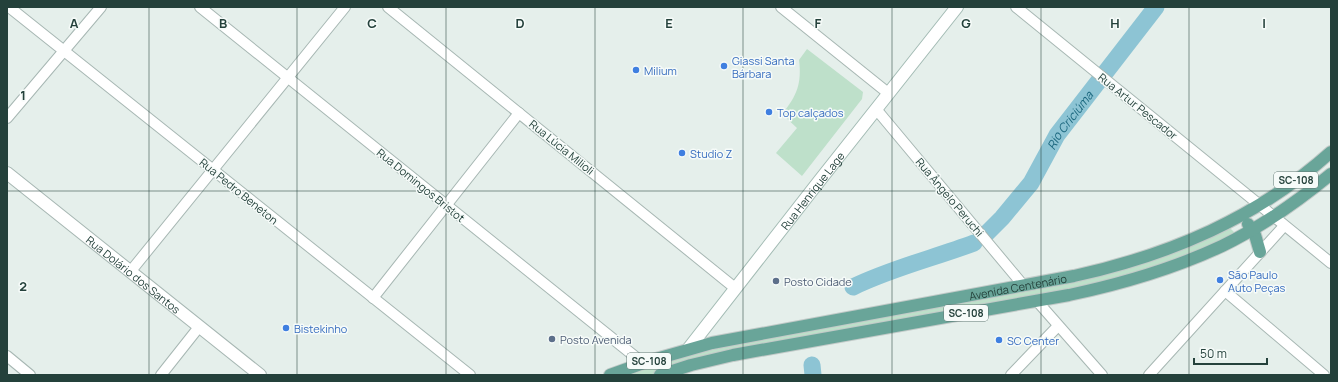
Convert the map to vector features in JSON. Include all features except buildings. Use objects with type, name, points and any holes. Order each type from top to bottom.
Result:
[{"type":"main road","name":"Rua Henrique Lage","points":[[670,373],[735,288],[957,7]]},
{"type":"main road","name":"Avenida Centenário","points":[[610,375],[689,348],[712,342],[1089,273],[1168,250],[1238,218],[1260,205],[1286,188],[1331,152]]},
{"type":"main road","name":"Rua Dolário dos Santos","points":[[7,173],[260,375]]},
{"type":"main road","name":"Avenida Centenário","points":[[660,375],[711,360],[747,352],[1037,301],[1099,288],[1168,268],[1222,246],[1252,229],[1273,216],[1331,174]]},
{"type":"main road","points":[[1238,218],[1247,223],[1252,229],[1260,252]]},
{"type":"street","name":"Rua Pedro Beneton","points":[[9,7],[470,375]]},
{"type":"street","points":[[7,118],[101,7]]},
{"type":"street","name":"Rua Domingos Bristot","points":[[200,7],[643,363]]},
{"type":"street","points":[[130,272],[212,169],[345,7]]},
{"type":"street","name":"Rua Lúcia Milioli","points":[[388,7],[735,288]]},
{"type":"street","points":[[781,7],[888,93]]},
{"type":"street","name":"Rua Artur Pescador","points":[[1016,7],[1331,264]]},
{"type":"street","name":"Rua Ângelo Peruchi","points":[[876,109],[1023,285]]},
{"type":"street","points":[[373,298],[520,113]]},
{"type":"street","points":[[1148,375],[1284,226]]},
{"type":"street","points":[[1225,291],[1324,375]]},
{"type":"street","points":[[1037,301],[1102,375]]},
{"type":"street","points":[[1011,375],[1058,326]]},
{"type":"street","points":[[161,375],[199,327]]},
{"type":"street","points":[[7,356],[30,375]]},
{"type":"green space","points":[[807,49],[863,92],[862,99],[802,176],[776,153],[797,128],[782,114],[795,95],[800,76],[799,60]]},
{"type":"green space","points":[[1229,227],[1236,234],[1221,242],[1117,281],[666,369],[652,375],[624,375],[676,357],[742,340],[1061,282]]},
{"type":"waterway","name":"Rio Criciúma","points":[[986,234],[1002,218],[1031,183],[1057,135],[1156,7]]},
{"type":"waterway","name":"Rio Criciúma","points":[[853,287],[898,269],[974,243]]},
{"type":"waterway","name":"Rio Criciúma","points":[[812,365],[813,375]]},
{"type":"place","name":"Giassi Santa Bárbara","points":[[724,66]]},
{"type":"place","name":"Milium","points":[[636,70]]},
{"type":"place","name":"Top calçados","points":[[769,112]]},
{"type":"place","name":"Studio Z","points":[[682,153]]},
{"type":"place","name":"São Paulo Auto Peças","points":[[1220,280]]},
{"type":"place","name":"Posto Cidade","points":[[776,281]]},
{"type":"place","name":"Bistekinho","points":[[286,328]]},
{"type":"place","name":"Posto Avenida","points":[[552,339]]},
{"type":"place","name":"SC Center","points":[[999,340]]}]
